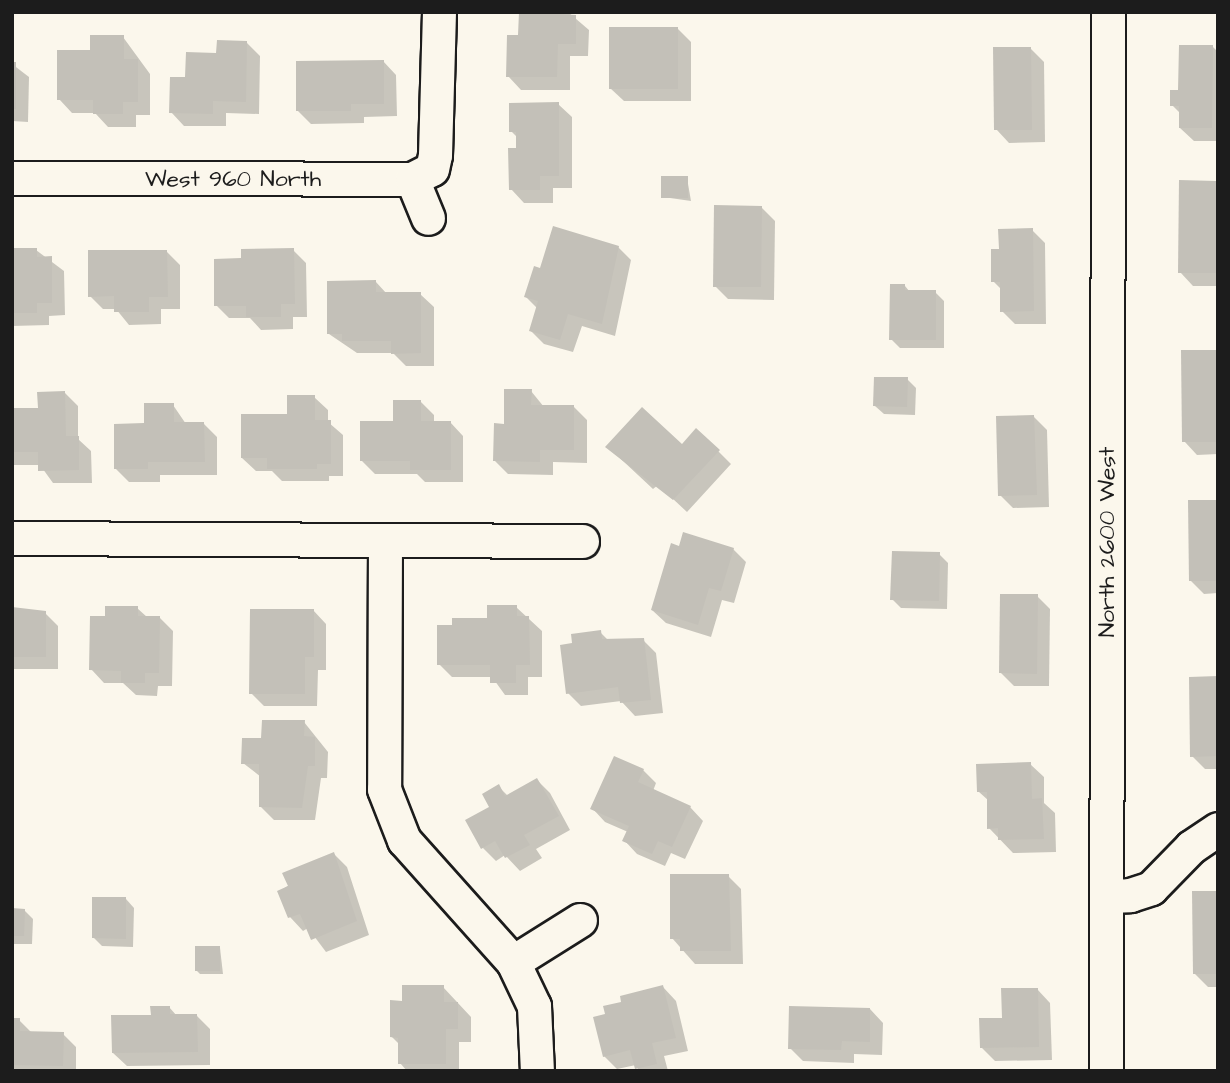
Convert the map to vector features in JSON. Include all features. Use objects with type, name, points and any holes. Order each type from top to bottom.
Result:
[{"type":"street","points":[[428,218],[412,179],[432,169],[435,155],[439,12]]},
{"type":"street","name":"North 2600 West","points":[[1106,1071],[1108,12]]},
{"type":"street","name":"West 960 North","points":[[12,178],[412,179]]},
{"type":"street","points":[[12,538],[582,541]]},
{"type":"street","points":[[385,540],[384,789],[404,840],[513,962],[534,1006],[537,1071]]},
{"type":"street","points":[[1107,896],[1130,895],[1151,888],[1191,846],[1218,830]]},
{"type":"street","points":[[513,962],[580,920]]},
{"type":"building","points":[[519,12],[576,15],[576,44],[558,44],[557,77],[506,77],[507,35],[518,35]]},
{"type":"building","points":[[609,27],[678,27],[678,89],[609,89]]},
{"type":"building","points":[[90,35],[124,35],[124,59],[138,59],[138,102],[123,102],[123,114],[93,114],[93,100],[57,100],[57,50],[90,50]]},
{"type":"building","points":[[217,40],[247,41],[246,102],[213,101],[213,114],[169,113],[170,77],[185,77],[186,52],[216,53]]},
{"type":"building","points":[[1179,45],[1213,45],[1212,128],[1179,128],[1179,106],[1170,106],[1170,90],[1178,90]]},
{"type":"building","points":[[993,47],[1031,47],[1032,130],[994,130]]},
{"type":"building","points":[[384,60],[384,104],[351,104],[351,111],[296,111],[296,61]]},
{"type":"building","points":[[12,62],[16,62],[16,109],[12,109]]},
{"type":"building","points":[[559,102],[559,176],[540,176],[540,190],[509,190],[508,148],[516,148],[516,132],[509,132],[509,103]]},
{"type":"building","points":[[661,176],[688,176],[688,198],[661,198]]},
{"type":"building","points":[[1179,180],[1216,181],[1218,273],[1178,273]]},
{"type":"building","points":[[714,205],[762,206],[761,287],[713,287]]},
{"type":"building","points":[[553,226],[619,246],[602,324],[568,314],[560,340],[529,331],[538,301],[524,297],[534,266],[540,268]]},
{"type":"building","points":[[1033,228],[1034,311],[1000,312],[1000,282],[991,282],[991,249],[999,249],[998,229]]},
{"type":"building","points":[[12,248],[37,248],[37,257],[52,256],[52,303],[37,303],[37,313],[12,313]]},
{"type":"building","points":[[294,248],[295,304],[281,304],[281,317],[246,317],[246,306],[214,306],[214,259],[241,258],[241,249]]},
{"type":"building","points":[[88,250],[167,250],[168,297],[149,297],[149,312],[114,312],[114,296],[88,297]]},
{"type":"building","points":[[376,280],[376,292],[421,292],[421,353],[391,354],[391,341],[342,341],[342,334],[327,334],[327,281]]},
{"type":"building","points":[[890,284],[905,284],[905,290],[936,290],[936,340],[889,340]]},
{"type":"building","points":[[1181,350],[1218,350],[1218,442],[1182,442]]},
{"type":"building","points":[[874,377],[908,377],[907,407],[873,406]]},
{"type":"building","points":[[504,389],[532,389],[531,405],[574,405],[574,450],[540,450],[540,462],[493,461],[494,423],[504,424]]},
{"type":"building","points":[[65,391],[66,436],[79,436],[79,470],[38,471],[38,452],[12,452],[12,408],[38,408],[37,392]]},
{"type":"building","points":[[287,395],[315,395],[315,420],[331,420],[331,464],[317,464],[317,469],[267,469],[267,458],[241,458],[241,414],[287,414]]},
{"type":"building","points":[[393,400],[421,400],[421,421],[451,421],[451,470],[410,470],[410,461],[360,461],[360,421],[393,421]]},
{"type":"building","points":[[144,403],[174,403],[174,422],[204,422],[205,462],[148,462],[148,469],[114,469],[114,424],[144,423]]},
{"type":"building","points":[[642,407],[682,444],[696,428],[720,450],[673,500],[605,447]]},
{"type":"building","points":[[1034,415],[1037,495],[998,496],[996,416]]},
{"type":"building","points":[[1188,500],[1218,500],[1218,581],[1189,581]]},
{"type":"building","points":[[683,532],[734,548],[721,591],[709,588],[698,625],[651,610],[671,543],[679,546]]},
{"type":"building","points":[[892,551],[940,552],[939,601],[890,600]]},
{"type":"building","points":[[1000,594],[1038,594],[1037,674],[999,673]]},
{"type":"building","points":[[487,605],[517,605],[517,616],[529,616],[530,665],[516,665],[516,683],[490,683],[490,665],[437,665],[437,625],[452,625],[452,618],[487,618]]},
{"type":"building","points":[[105,606],[138,606],[138,616],[160,616],[159,673],[145,673],[145,683],[121,683],[121,671],[89,670],[90,616],[105,616]]},
{"type":"building","points":[[12,607],[46,611],[46,657],[12,657]]},
{"type":"building","points":[[250,609],[314,609],[314,657],[305,657],[305,694],[249,694]]},
{"type":"building","points":[[601,630],[602,639],[644,638],[651,700],[620,703],[618,687],[566,694],[560,645],[572,643],[571,634]]},
{"type":"building","points":[[1218,676],[1218,756],[1190,757],[1189,677]]},
{"type":"building","points":[[262,720],[305,720],[304,736],[315,737],[315,766],[308,766],[302,808],[259,807],[259,764],[241,764],[242,738],[261,738]]},
{"type":"building","points":[[614,756],[644,769],[638,782],[691,806],[672,847],[658,841],[652,854],[622,841],[629,826],[590,809]]},
{"type":"building","points":[[1031,762],[1032,799],[1042,798],[1044,839],[998,840],[998,828],[987,829],[987,792],[977,792],[976,764]]},
{"type":"building","points":[[537,778],[559,816],[524,835],[530,845],[505,858],[495,841],[481,849],[465,820],[489,807],[482,794],[499,784],[505,796]]},
{"type":"building","points":[[334,852],[357,921],[311,940],[300,914],[288,918],[277,891],[288,886],[282,873]]},
{"type":"building","points":[[670,874],[729,874],[731,951],[680,951],[680,939],[670,939]]},
{"type":"building","points":[[1192,891],[1218,891],[1218,974],[1193,974]]},
{"type":"building","points":[[92,897],[126,897],[126,939],[92,938]]},
{"type":"building","points":[[12,908],[25,909],[24,936],[12,936]]},
{"type":"building","points":[[195,946],[220,946],[220,971],[195,971]]},
{"type":"building","points":[[402,985],[444,985],[444,1002],[458,1002],[458,1029],[446,1029],[446,1064],[398,1064],[398,1038],[390,1037],[390,1000],[402,1001]]},
{"type":"building","points":[[663,985],[676,1038],[652,1043],[657,1064],[635,1069],[630,1050],[603,1057],[593,1017],[605,1014],[603,1006],[621,1002],[620,996]]},
{"type":"building","points":[[1001,988],[1038,988],[1039,1047],[980,1048],[979,1018],[1002,1018]]},
{"type":"building","points":[[150,1006],[170,1006],[170,1014],[197,1014],[198,1052],[112,1053],[111,1015],[151,1015]]},
{"type":"building","points":[[789,1006],[870,1008],[870,1042],[842,1041],[841,1050],[788,1049]]},
{"type":"building","points":[[12,1018],[20,1018],[20,1031],[64,1032],[63,1066],[12,1065]]}]
